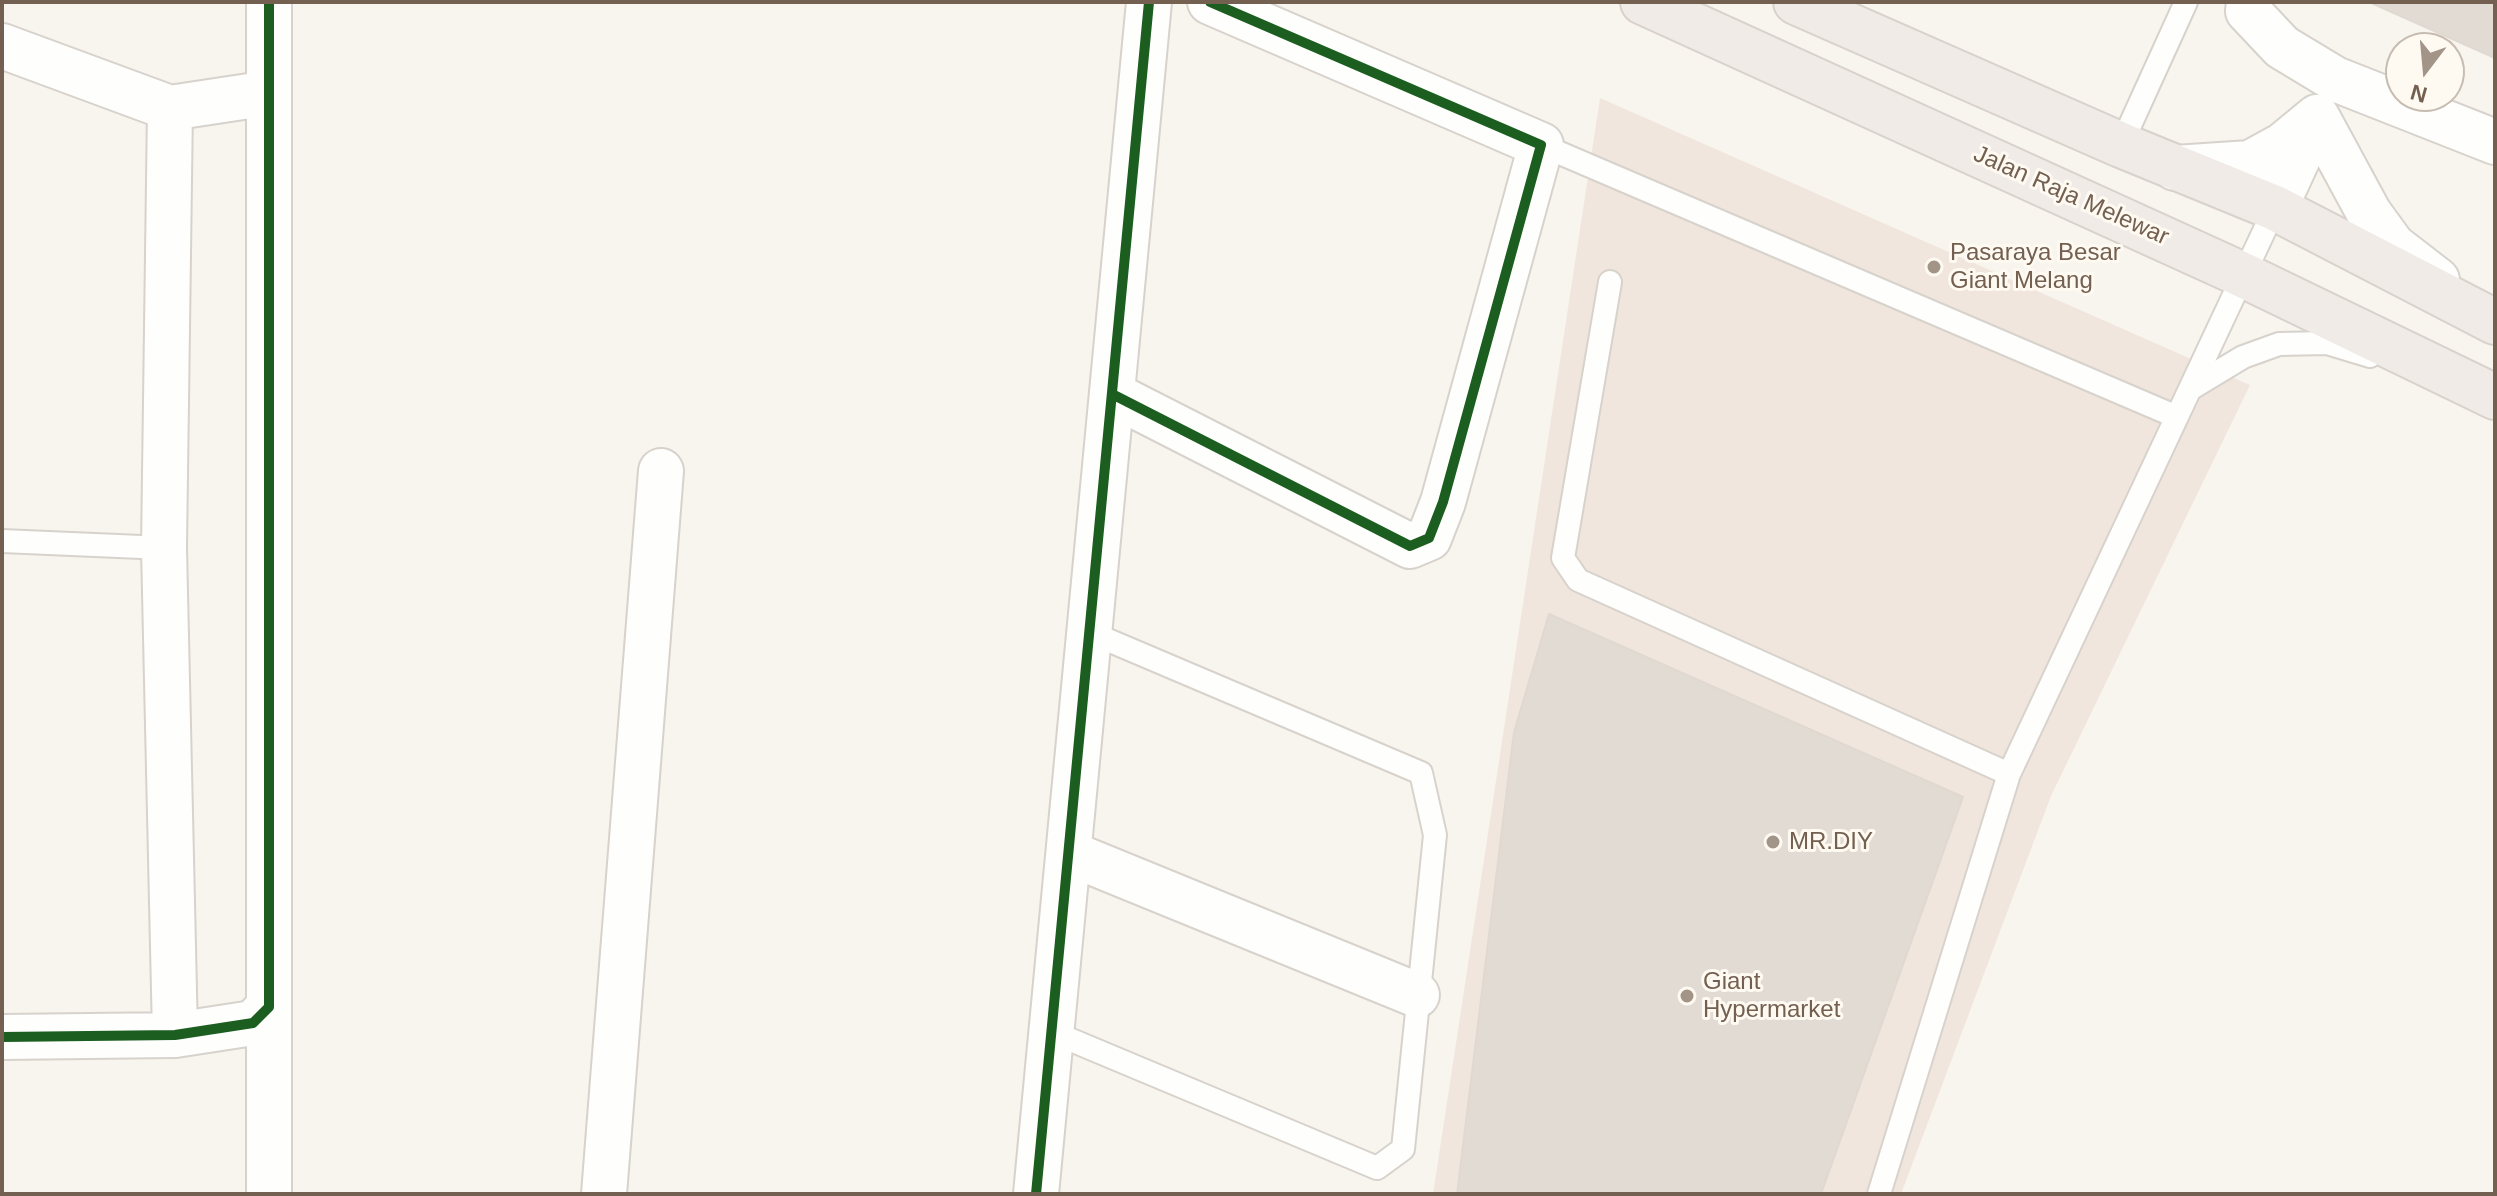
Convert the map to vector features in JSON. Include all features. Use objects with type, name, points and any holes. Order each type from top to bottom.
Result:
[{"type":"highway","name":"Jalan Raja Melewar","points":[[1643,2],[2243,275],[2483,392]]},
{"type":"highway","points":[[1796,2],[2121,145],[2275,208],[2489,319]]},
{"type":"street","points":[[269,2],[269,1194]]},
{"type":"street","points":[[1036,1194],[1149,2]]},
{"type":"street","points":[[1112,394],[1410,546],[1429,538],[1443,502],[1541,145],[1210,2]]},
{"type":"street","points":[[2249,2],[2248,11],[2326,98],[2369,213],[2393,246],[2489,319]]},
{"type":"street","points":[[2,46],[170,108],[269,93]]},
{"type":"street","points":[[2326,98],[2495,142]]},
{"type":"street","points":[[2175,168],[2250,163],[2283,145],[2326,98]]},
{"type":"street","points":[[2275,208],[2326,98]]},
{"type":"street","points":[[170,108],[164,548],[175,1035]]},
{"type":"street","points":[[604,1194],[661,471]]},
{"type":"street","points":[[1069,853],[1417,995]]},
{"type":"street","points":[[2,1037],[175,1035],[253,1023],[269,1007]]},
{"type":"lane","points":[[2121,145],[2186,2]]},
{"type":"lane","points":[[1541,145],[2177,417]]},
{"type":"lane","points":[[1879,1194],[2009,774],[2275,208]]},
{"type":"lane","points":[[1610,282],[1563,558],[1578,580],[2009,774]]},
{"type":"lane","points":[[2190,389],[2243,357],[2279,344],[2327,343],[2483,392]]},
{"type":"lane","points":[[2,530],[2,550]]},
{"type":"lane","points":[[2,541],[164,548]]},
{"type":"lane","points":[[1052,1032],[1377,1168],[1403,1149],[1435,835],[1421,773],[1089,632]]},
{"type":"shaded area","points":[[1600,98],[2250,385],[2051,796],[1901,1194],[1433,1194]]},
{"type":"building","points":[[2369,2],[2495,2],[2495,58],[2465,45],[2465,32],[2436,32]]},
{"type":"building","name":"Giant Hypermarket","points":[[1549,614],[1963,797],[1821,1194],[1457,1194],[1514,732]]},
{"type":"cycle path","points":[[2,1037],[175,1035],[253,1023],[269,1007],[269,2]]},
{"type":"cycle path","points":[[1036,1194],[1149,2]]},
{"type":"cycle path","points":[[1112,394],[1410,546],[1429,538],[1443,502],[1541,145],[1210,2]]},
{"type":"place","name":"Pasaraya Besar Giant Melang","points":[[1934,267]]},
{"type":"place","name":"MR.DIY","points":[[1773,842]]},
{"type":"place","name":"Giant Hypermarket","points":[[1687,996]]}]
